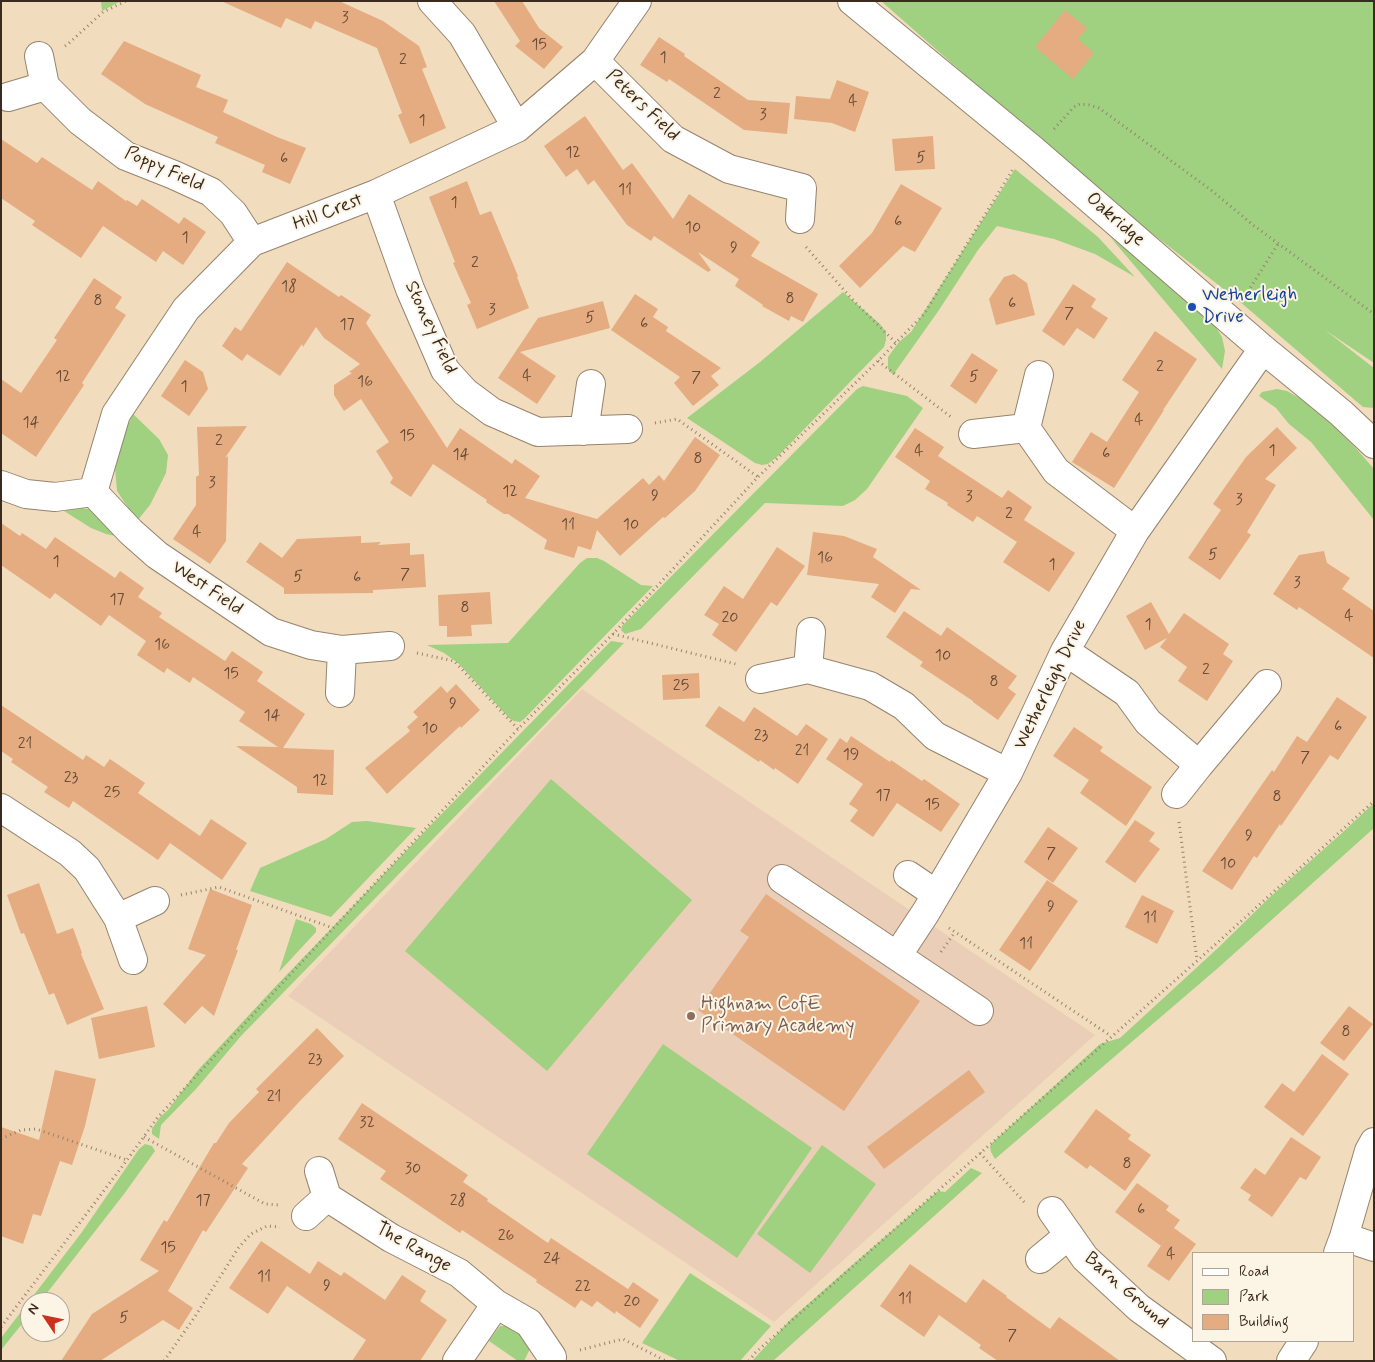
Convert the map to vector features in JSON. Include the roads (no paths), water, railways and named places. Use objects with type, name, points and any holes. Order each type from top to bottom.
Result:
[{"type":"street","points":[[432,1],[462,34],[517,128]]},
{"type":"street","name":"Hill Crest","points":[[92,492],[116,414],[186,309],[252,242],[376,194],[517,128],[595,61],[637,1]]},
{"type":"street","name":"Oakridge","points":[[852,1],[1032,149],[1341,413],[1374,444]]},
{"type":"street","points":[[8,97],[45,86],[39,56]]},
{"type":"street","name":"Peters Field","points":[[595,61],[673,139],[729,169],[802,188],[800,219]]},
{"type":"street","name":"Poppy Field","points":[[45,86],[80,121],[126,156],[211,192],[233,214],[252,242]]},
{"type":"street","name":"Stoney Field","points":[[376,194],[410,289],[446,370],[465,392],[492,412],[538,432],[628,429]]},
{"type":"street","name":"Wetherleigh Drive","points":[[896,956],[931,903],[1008,773],[1065,651],[1135,531],[1264,349]]},
{"type":"street","points":[[1038,375],[1026,428],[1056,472],[1135,531]]},
{"type":"street","points":[[584,430],[591,384]]},
{"type":"street","points":[[973,434],[1026,428]]},
{"type":"street","points":[[1,484],[26,494],[55,498],[92,492]]},
{"type":"street","name":"West Field","points":[[92,492],[131,532],[157,555],[271,632],[310,646],[342,650],[390,646]]},
{"type":"street","points":[[808,669],[811,632]]},
{"type":"street","points":[[340,693],[342,650]]},
{"type":"street","points":[[1065,651],[1127,693],[1148,722],[1199,765]]},
{"type":"street","name":"Wetherleigh Drive","points":[[760,679],[808,669],[870,686],[904,706],[935,736],[1008,773]]},
{"type":"street","points":[[1176,794],[1267,684]]},
{"type":"street","points":[[1,808],[70,853],[87,869],[118,918],[133,960]]},
{"type":"street","points":[[908,875],[931,903]]},
{"type":"street","points":[[782,879],[979,1011]]},
{"type":"street","points":[[118,918],[155,900]]},
{"type":"street","points":[[1374,1142],[1369,1151],[1341,1245],[1374,1247]]},
{"type":"street","points":[[306,1216],[327,1197],[319,1170]]},
{"type":"street","name":"The Range","points":[[327,1197],[392,1238],[459,1273],[496,1304],[530,1323],[552,1357]]},
{"type":"street","name":"Barn Ground","points":[[1039,1208],[1069,1235],[1085,1258],[1139,1308],[1212,1361]]},
{"type":"street","name":"Barn Ground","points":[[1040,1259],[1069,1235]]},
{"type":"street","points":[[458,1361],[496,1304]]},
{"type":"street","points":[[1291,1361],[1303,1342]]},
{"type":"place","name":"Wetherleigh Drive","points":[[1192,307]]},
{"type":"place","name":"Highnam CofE Primary Academy","points":[[691,1016]]}]
